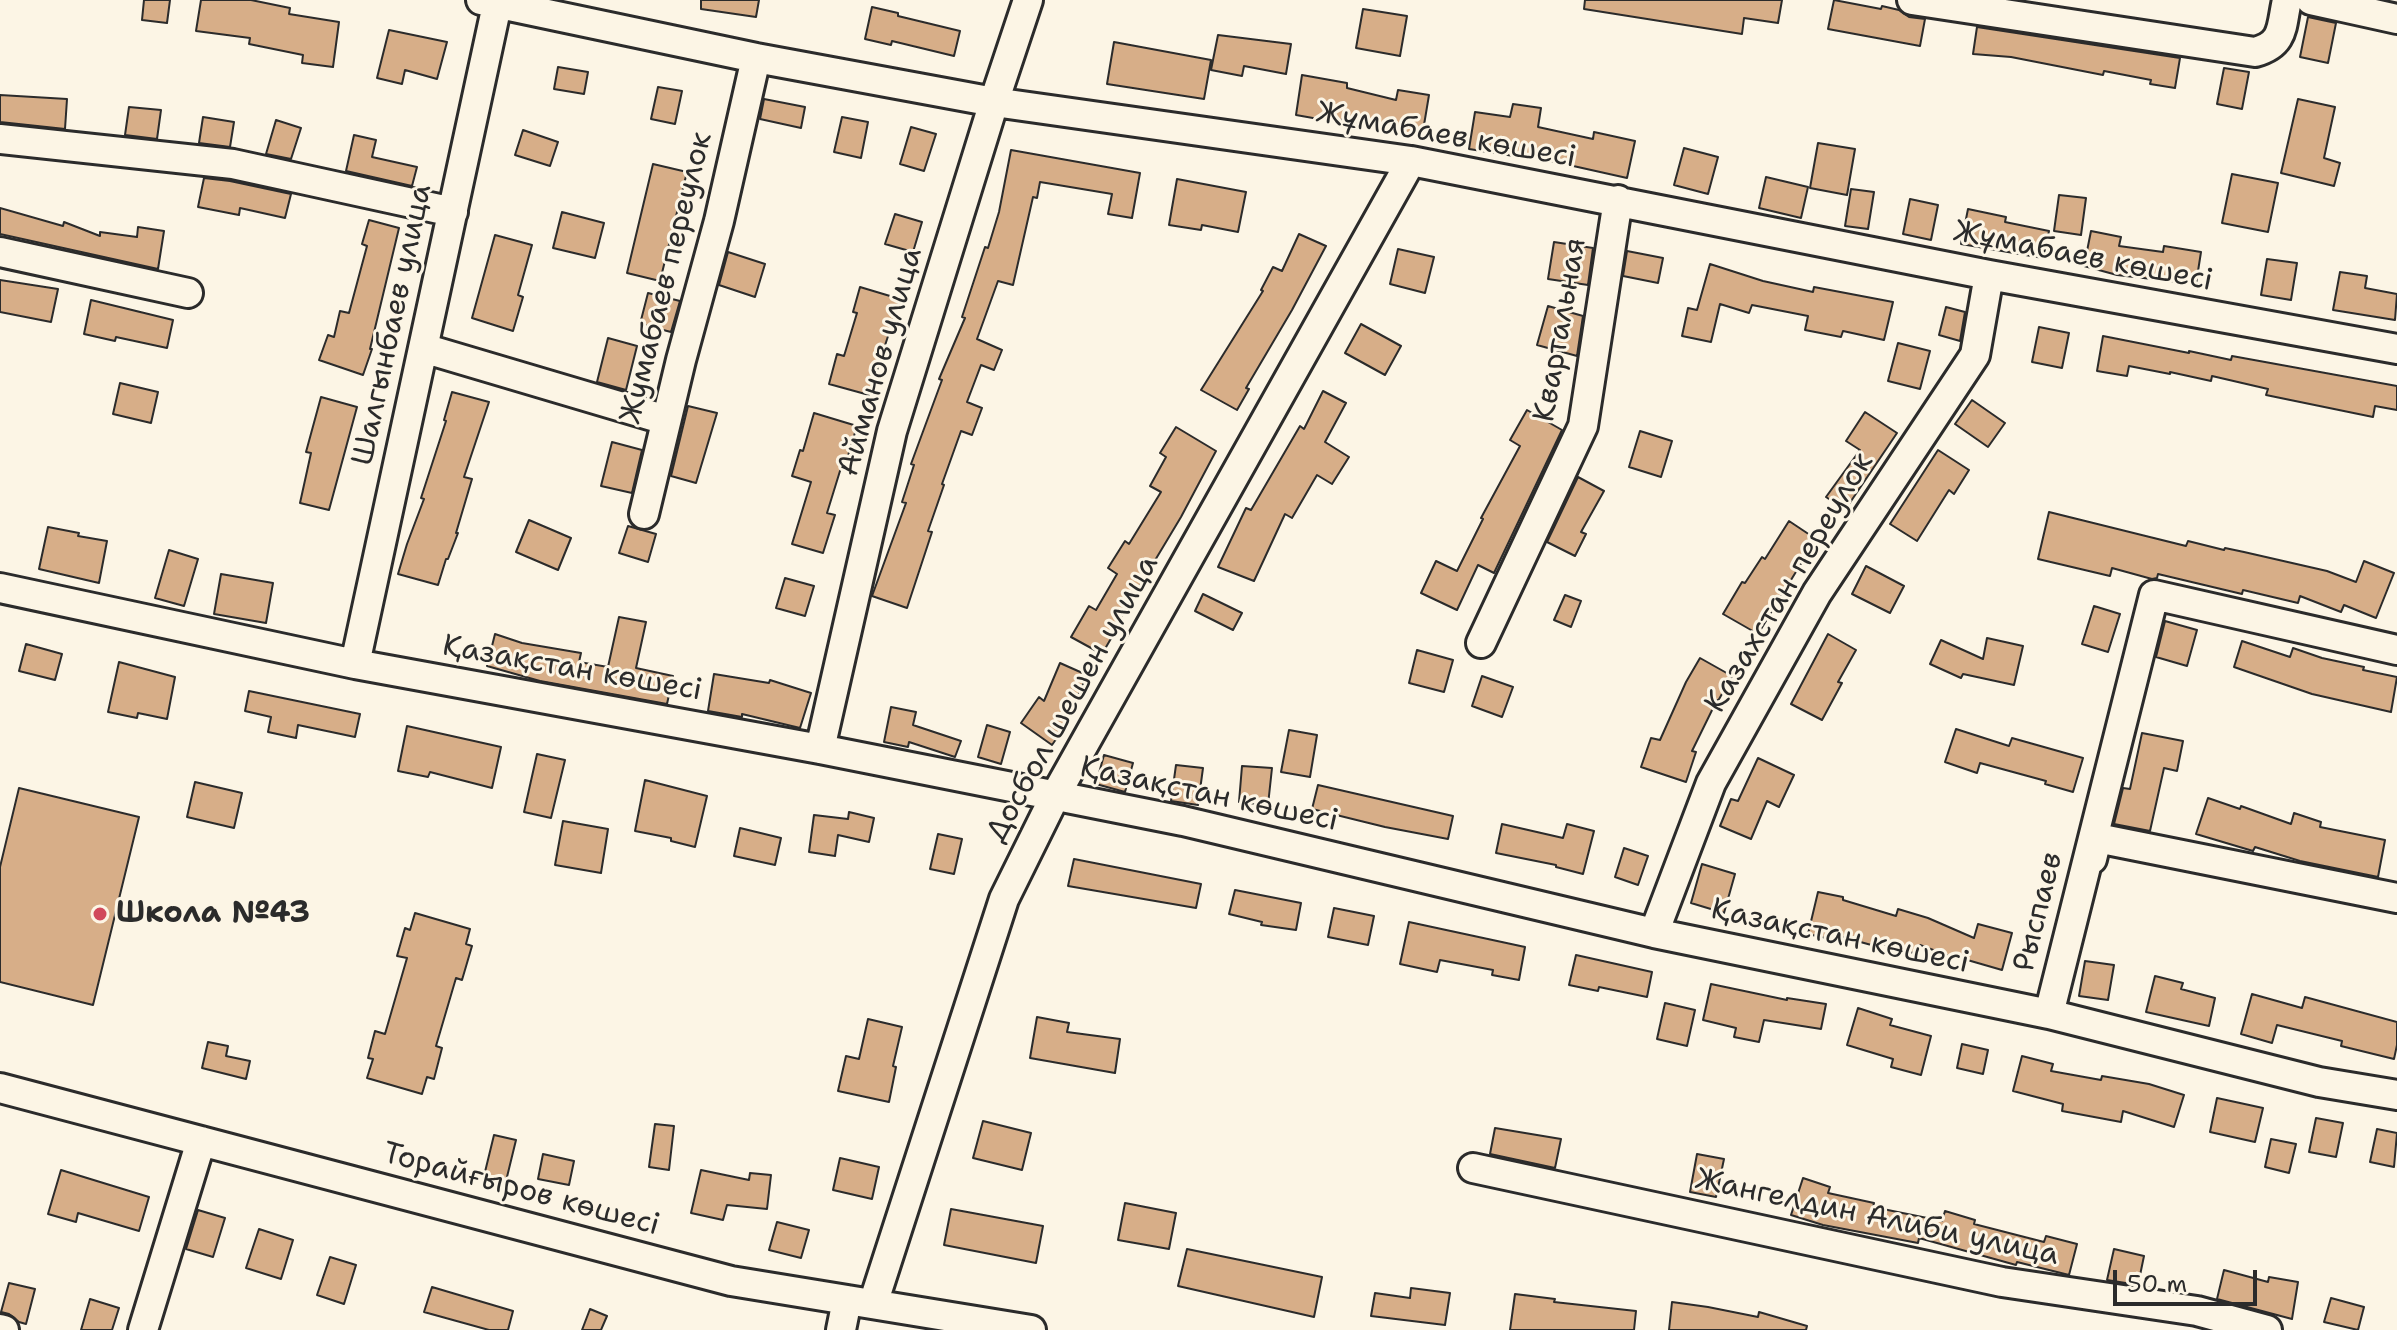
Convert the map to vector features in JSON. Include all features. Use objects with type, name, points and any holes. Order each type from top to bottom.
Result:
[{"type":"street","name":"Айманов улица","points":[[820,749],[892,431],[1028,0]]},
{"type":"street","points":[[1912,0],[2255,52],[2270,48],[2278,39],[2287,0]]},
{"type":"street","points":[[2311,0],[2397,19]]},
{"type":"street","name":"Жұмабаев көшесі","points":[[492,1],[756,58],[994,102],[1411,161],[1989,275],[2397,349]]},
{"type":"street","name":"Шалгынбаев улица","points":[[355,664],[453,212],[492,1]]},
{"type":"street","name":"Жумабаев переулок","points":[[644,514],[719,221],[756,58]]},
{"type":"street","points":[[0,139],[233,164],[453,212]]},
{"type":"street","name":"Досбол шешен улица","points":[[841,1330],[860,1302],[1004,899],[1055,796],[1411,161]]},
{"type":"street","name":"Квартальная","points":[[1481,643],[1583,426],[1618,200]]},
{"type":"street","points":[[0,252],[188,293]]},
{"type":"street","name":"Казахстан переулок","points":[[1654,933],[1711,783],[1817,593],[1975,355],[1989,275]]},
{"type":"street","points":[[423,348],[666,420]]},
{"type":"street","name":"Қазақстан көшесі","points":[[0,588],[355,664],[820,749],[1183,821],[1654,933],[2049,1014],[2319,1082],[2397,1095]]},
{"type":"street","name":"Рыспаев","points":[[2049,1014],[2154,595],[2397,650]]},
{"type":"street","name":"Рыспаев","points":[[2049,1014],[2097,838],[2397,898]]},
{"type":"street","name":"Торайғыров көшесі","points":[[0,1088],[731,1281],[1031,1330]]},
{"type":"street","points":[[143,1330],[201,1141]]},
{"type":"street","name":"Жангелдин Алиби улица","points":[[1473,1168],[2002,1282],[2141,1317],[2197,1311],[2267,1330]]},
{"type":"building","points":[[144,0],[170,0],[167,23],[142,20]]},
{"type":"building","points":[[201,0],[251,0],[290,8],[289,14],[339,22],[333,67],[302,63],[303,55],[249,44],[250,38],[196,31]]},
{"type":"building","points":[[701,0],[759,0],[756,17],[701,9]]},
{"type":"building","points":[[1585,0],[1782,0],[1778,23],[1744,18],[1742,34],[1584,9]]},
{"type":"building","points":[[1834,0],[1881,9],[1882,6],[1899,10],[1909,17],[1925,19],[1920,46],[1828,29]]},
{"type":"building","points":[[872,7],[960,31],[954,56],[892,41],[891,45],[865,39]]},
{"type":"building","points":[[1363,9],[1407,16],[1400,56],[1356,48]]},
{"type":"building","points":[[2308,17],[2336,23],[2328,63],[2300,57]]},
{"type":"building","points":[[1977,27],[2180,58],[2175,88],[2104,71],[2103,75],[2011,57],[1973,54]]},
{"type":"building","points":[[389,30],[447,42],[437,79],[405,70],[402,84],[377,78]]},
{"type":"building","points":[[1218,35],[1291,44],[1286,74],[1244,66],[1242,76],[1211,70]]},
{"type":"building","points":[[1114,42],[1211,60],[1204,99],[1107,84]]},
{"type":"building","points":[[558,67],[588,72],[584,94],[554,89]]},
{"type":"building","points":[[2224,68],[2249,72],[2242,109],[2217,104]]},
{"type":"building","points":[[1302,75],[1347,83],[1347,88],[1396,100],[1398,90],[1429,95],[1422,137],[1342,119],[1341,123],[1296,115]]},
{"type":"building","points":[[658,87],[682,91],[675,124],[651,119]]},
{"type":"building","points":[[0,95],[67,99],[65,129],[0,122]]},
{"type":"building","points":[[764,99],[805,107],[801,128],[760,119]]},
{"type":"building","points":[[2298,99],[2335,107],[2324,158],[2340,163],[2334,186],[2281,173]]},
{"type":"building","points":[[1513,104],[1541,108],[1538,127],[1593,139],[1594,132],[1635,141],[1627,178],[1533,157],[1469,149],[1475,112],[1510,117]]},
{"type":"building","points":[[129,107],[161,110],[157,139],[125,135]]},
{"type":"building","points":[[203,117],[234,122],[230,147],[199,143]]},
{"type":"building","points":[[842,117],[868,122],[861,158],[834,152]]},
{"type":"building","points":[[276,120],[301,128],[291,159],[266,154]]},
{"type":"building","points":[[911,127],[936,134],[924,171],[900,164]]},
{"type":"building","points":[[523,130],[558,142],[550,166],[515,155]]},
{"type":"building","points":[[354,135],[376,140],[372,157],[417,167],[412,186],[346,171]]},
{"type":"building","points":[[1818,143],[1855,149],[1847,195],[1810,188]]},
{"type":"building","points":[[1684,148],[1718,157],[1708,194],[1674,185]]},
{"type":"building","points":[[1011,150],[1140,173],[1132,218],[1108,214],[1112,194],[1040,182],[1037,198],[1033,197],[1013,285],[998,281],[977,339],[1002,350],[994,370],[981,365],[967,402],[982,408],[972,435],[961,431],[942,484],[928,531],[932,532],[907,608],[872,596],[906,503],[902,502],[914,465],[911,464],[942,380],[939,379],[965,318],[962,317],[985,247],[988,248],[999,212]]},
{"type":"building","points":[[653,164],[687,172],[660,281],[627,273]]},
{"type":"building","points":[[2232,174],[2278,183],[2268,232],[2222,223]]},
{"type":"building","points":[[1766,177],[1808,187],[1801,218],[1759,208]]},
{"type":"building","points":[[204,178],[291,194],[285,218],[240,208],[239,215],[198,207]]},
{"type":"building","points":[[1177,179],[1246,192],[1238,232],[1202,225],[1201,230],[1169,225]]},
{"type":"building","points":[[1851,189],[1874,192],[1868,229],[1845,226]]},
{"type":"building","points":[[2059,195],[2086,198],[2081,235],[2054,231]]},
{"type":"building","points":[[1910,199],[1938,205],[1931,240],[1903,234]]},
{"type":"building","points":[[0,208],[63,226],[64,222],[100,236],[100,232],[137,237],[138,227],[164,231],[158,269],[0,234]]},
{"type":"building","points":[[1968,209],[2006,217],[2005,222],[2049,231],[2043,258],[1961,244]]},
{"type":"building","points":[[562,212],[604,223],[595,258],[553,248]]},
{"type":"building","points":[[895,214],[922,222],[913,252],[885,244]]},
{"type":"building","points":[[369,220],[399,228],[372,349],[363,375],[319,360],[328,335],[334,337],[340,311],[349,313],[367,246],[362,244]]},
{"type":"building","points":[[2091,231],[2121,237],[2119,246],[2163,252],[2164,246],[2201,252],[2196,284],[2117,275],[2084,266]]},
{"type":"building","points":[[1299,234],[1326,246],[1246,388],[1249,389],[1237,410],[1201,390],[1263,291],[1273,267],[1282,271]]},
{"type":"building","points":[[495,235],[532,245],[518,295],[523,297],[513,331],[472,318]]},
{"type":"building","points":[[1554,242],[1593,248],[1588,285],[1548,279]]},
{"type":"building","points":[[1398,249],[1434,257],[1425,293],[1390,284]]},
{"type":"building","points":[[1627,251],[1663,258],[1658,283],[1623,276]]},
{"type":"building","points":[[728,252],[765,264],[755,297],[719,285]]},
{"type":"building","points":[[2267,259],[2297,263],[2291,300],[2261,295]]},
{"type":"building","points":[[1710,264],[1763,281],[1813,292],[1814,287],[1893,302],[1884,340],[1843,331],[1841,337],[1805,330],[1808,316],[1752,305],[1749,313],[1720,304],[1711,342],[1682,336],[1688,308],[1697,310]]},
{"type":"building","points":[[2340,272],[2367,276],[2365,288],[2397,294],[2395,320],[2333,310]]},
{"type":"building","points":[[0,280],[58,289],[51,322],[0,312]]},
{"type":"building","points":[[860,287],[900,299],[869,395],[829,384],[837,354],[844,356],[857,313],[853,312]]},
{"type":"building","points":[[648,293],[680,301],[671,332],[640,324]]},
{"type":"building","points":[[91,300],[173,320],[167,348],[84,334]]},
{"type":"building","points":[[1548,306],[1583,316],[1577,356],[1537,345]]},
{"type":"building","points":[[1946,307],[1965,312],[1960,341],[1939,335]]},
{"type":"building","points":[[1361,324],[1401,346],[1385,375],[1345,353]]},
{"type":"building","points":[[2039,327],[2069,333],[2062,368],[2032,362]]},
{"type":"building","points":[[2103,336],[2397,386],[2397,410],[2375,406],[2373,417],[2266,395],[2268,389],[2212,376],[2211,381],[2129,366],[2127,376],[2097,371]]},
{"type":"building","points":[[608,338],[637,346],[626,390],[597,382]]},
{"type":"building","points":[[1898,343],[1930,351],[1920,389],[1888,381]]},
{"type":"building","points":[[120,383],[158,392],[151,423],[113,414]]},
{"type":"building","points":[[1323,391],[1346,403],[1325,442],[1349,457],[1332,484],[1317,475],[1292,518],[1285,514],[1254,581],[1218,567],[1246,508],[1251,510],[1300,426],[1304,429]]},
{"type":"building","points":[[452,392],[489,402],[464,477],[472,479],[458,533],[438,585],[398,574],[424,499],[421,498]]},
{"type":"building","points":[[321,397],[357,407],[329,510],[300,503],[311,453],[306,452]]},
{"type":"building","points":[[1972,400],[2005,423],[1988,447],[1955,424]]},
{"type":"building","points":[[688,406],[717,413],[696,483],[671,476]]},
{"type":"building","points":[[1527,410],[1562,430],[1494,573],[1478,565],[1457,610],[1421,593],[1436,561],[1457,571],[1481,518],[1520,446],[1510,440]]},
{"type":"building","points":[[1865,412],[1897,433],[1845,510],[1826,497],[1860,450],[1846,441]]},
{"type":"building","points":[[814,413],[857,426],[827,513],[835,515],[823,553],[792,544],[811,482],[792,476]]},
{"type":"building","points":[[1176,427],[1216,451],[1102,654],[1071,637],[1089,606],[1096,610],[1117,574],[1108,568],[1125,541],[1129,544],[1161,492],[1150,486],[1166,457],[1160,453]]},
{"type":"building","points":[[1640,431],[1672,441],[1661,477],[1629,467]]},
{"type":"building","points":[[612,442],[642,450],[632,493],[601,486]]},
{"type":"building","points":[[1938,450],[1969,470],[1954,494],[1949,490],[1917,541],[1890,524]]},
{"type":"building","points":[[1578,477],[1604,491],[1581,532],[1586,534],[1575,556],[1547,542]]},
{"type":"building","points":[[2049,512],[2186,546],[2188,541],[2244,552],[2327,571],[2356,582],[2364,561],[2394,573],[2376,618],[2344,605],[2341,612],[2300,596],[2298,603],[2243,590],[2242,594],[2158,574],[2157,578],[2152,579],[2112,568],[2110,576],[2038,559]]},
{"type":"building","points":[[529,520],[571,538],[558,570],[516,552]]},
{"type":"building","points":[[1789,521],[1816,539],[1758,634],[1723,614],[1742,582],[1745,583],[1762,557],[1765,559]]},
{"type":"building","points":[[628,526],[656,534],[648,562],[619,553]]},
{"type":"building","points":[[48,527],[107,541],[99,583],[39,569]]},
{"type":"building","points":[[169,550],[198,559],[184,606],[155,598]]},
{"type":"building","points":[[1866,566],[1904,586],[1890,613],[1852,594]]},
{"type":"building","points":[[221,574],[273,583],[266,623],[214,614]]},
{"type":"building","points":[[785,578],[814,586],[805,616],[776,608]]},
{"type":"building","points":[[1203,594],[1242,613],[1233,630],[1195,611]]},
{"type":"building","points":[[1565,595],[1581,601],[1571,627],[1554,620]]},
{"type":"building","points":[[2094,606],[2120,614],[2108,652],[2082,644]]},
{"type":"building","points":[[619,617],[646,622],[636,668],[673,676],[667,704],[540,681],[487,666],[495,634],[522,643],[581,653],[579,662],[608,667]]},
{"type":"building","points":[[2165,621],[2197,630],[2187,666],[2156,657]]},
{"type":"building","points":[[1828,634],[1856,650],[1822,720],[1791,704]]},
{"type":"building","points":[[1987,638],[2023,646],[2014,685],[1963,674],[1961,678],[1930,664],[1941,640],[1983,659]]},
{"type":"building","points":[[2242,641],[2290,657],[2293,648],[2397,677],[2391,712],[2312,694],[2234,667]]},
{"type":"building","points":[[26,644],[62,654],[55,680],[19,671]]},
{"type":"building","points":[[1417,650],[1453,660],[1444,692],[1409,683]]},
{"type":"building","points":[[1700,658],[1732,676],[1692,751],[1696,752],[1686,782],[1641,767],[1651,738],[1660,740]]},
{"type":"building","points":[[119,662],[175,677],[167,719],[138,713],[137,718],[108,712]]},
{"type":"building","points":[[1060,663],[1087,675],[1070,719],[1052,745],[1021,723],[1039,697],[1044,701]]},
{"type":"building","points":[[714,674],[769,683],[770,680],[811,693],[800,728],[742,714],[742,717],[708,711]]},
{"type":"building","points":[[1482,676],[1513,687],[1502,717],[1472,706]]},
{"type":"building","points":[[249,691],[360,714],[355,737],[298,725],[296,738],[268,732],[271,717],[245,711]]},
{"type":"building","points":[[891,707],[916,712],[913,725],[961,741],[955,757],[909,742],[908,747],[884,742]]},
{"type":"building","points":[[987,725],[1010,732],[1001,764],[978,757]]},
{"type":"building","points":[[407,726],[501,747],[492,788],[430,772],[428,777],[398,771]]},
{"type":"building","points":[[1956,729],[2009,746],[2012,738],[2083,758],[2073,792],[2045,784],[2046,781],[1980,763],[1977,773],[1945,762]]},
{"type":"building","points":[[1289,730],[1317,735],[1310,777],[1281,772]]},
{"type":"building","points":[[2142,733],[2183,741],[2177,771],[2164,768],[2150,831],[2114,824],[2123,788],[2130,789]]},
{"type":"building","points":[[537,754],[565,760],[551,818],[524,812]]},
{"type":"building","points":[[1104,755],[1133,763],[1125,792],[1096,784]]},
{"type":"building","points":[[1758,758],[1794,775],[1779,807],[1767,801],[1751,839],[1720,826],[1731,799],[1738,801]]},
{"type":"building","points":[[1176,765],[1203,768],[1198,805],[1171,801]]},
{"type":"building","points":[[1242,766],[1272,768],[1268,805],[1239,802]]},
{"type":"building","points":[[645,780],[707,796],[695,847],[671,841],[671,838],[635,831]]},
{"type":"building","points":[[195,782],[242,793],[234,828],[187,817]]},
{"type":"building","points":[[1318,785],[1453,816],[1448,839],[1312,809]]},
{"type":"building","name":"Школа №43","points":[[19,788],[139,817],[93,1005],[0,982],[0,867]]},
{"type":"building","points":[[2208,798],[2291,824],[2294,813],[2321,822],[2320,827],[2385,840],[2378,877],[2300,861],[2255,847],[2253,851],[2196,834]]},
{"type":"building","points":[[849,812],[874,818],[869,842],[838,835],[835,856],[809,852],[814,815],[848,819]]},
{"type":"building","points":[[563,821],[608,829],[601,873],[555,865]]},
{"type":"building","points":[[1502,824],[1563,838],[1567,824],[1594,831],[1583,874],[1556,865],[1496,853]]},
{"type":"building","points":[[740,828],[781,838],[775,865],[734,856]]},
{"type":"building","points":[[938,834],[962,839],[954,874],[930,869]]},
{"type":"building","points":[[1624,848],[1648,856],[1638,885],[1615,877]]},
{"type":"building","points":[[1074,859],[1201,884],[1196,908],[1068,886]]},
{"type":"building","points":[[1702,864],[1735,874],[1724,913],[1691,903]]},
{"type":"building","points":[[1235,890],[1301,903],[1296,930],[1261,925],[1262,922],[1229,914]]},
{"type":"building","points":[[1818,892],[1843,897],[1843,900],[1896,916],[1898,909],[1974,938],[1978,924],[2012,933],[2002,970],[1957,959],[1920,945],[1917,954],[1877,942],[1875,946],[1835,935],[1834,940],[1808,934]]},
{"type":"building","points":[[1334,908],[1374,916],[1368,945],[1328,937]]},
{"type":"building","points":[[415,913],[470,929],[466,944],[472,946],[462,980],[456,978],[436,1046],[442,1048],[434,1079],[427,1077],[422,1094],[367,1078],[373,1059],[368,1058],[375,1031],[385,1034],[407,958],[397,956],[405,928],[410,930]]},
{"type":"building","points":[[1409,922],[1525,947],[1519,980],[1492,975],[1493,970],[1440,960],[1437,972],[1400,964]]},
{"type":"building","points":[[1576,955],[1652,972],[1647,997],[1599,987],[1598,991],[1569,985]]},
{"type":"building","points":[[2085,961],[2114,965],[2108,1000],[2079,996]]},
{"type":"building","points":[[2155,976],[2183,983],[2181,989],[2215,998],[2209,1026],[2146,1012]]},
{"type":"building","points":[[1711,984],[1787,1000],[1826,1004],[1821,1029],[1764,1020],[1759,1042],[1734,1037],[1736,1028],[1703,1020]]},
{"type":"building","points":[[2252,994],[2302,1008],[2305,997],[2397,1022],[2394,1059],[2341,1046],[2342,1041],[2277,1025],[2272,1043],[2241,1034]]},
{"type":"building","points":[[1665,1003],[1695,1010],[1687,1046],[1657,1039]]},
{"type":"building","points":[[1858,1008],[1892,1019],[1890,1025],[1931,1036],[1921,1075],[1891,1067],[1893,1059],[1847,1045]]},
{"type":"building","points":[[1037,1017],[1069,1023],[1067,1032],[1120,1039],[1115,1073],[1030,1058]]},
{"type":"building","points":[[868,1019],[902,1027],[889,1102],[838,1091],[846,1056],[859,1059]]},
{"type":"building","points":[[208,1042],[228,1046],[226,1056],[250,1061],[246,1079],[202,1068]]},
{"type":"building","points":[[1962,1044],[1988,1050],[1983,1074],[1957,1068]]},
{"type":"building","points":[[2022,1056],[2053,1064],[2051,1071],[2149,1084],[2184,1095],[2174,1127],[2123,1111],[2121,1122],[2062,1111],[2063,1104],[2013,1091]]},
{"type":"building","points":[[2217,1098],[2263,1108],[2255,1142],[2210,1132]]},
{"type":"building","points":[[2316,1118],[2343,1123],[2336,1157],[2309,1152]]},
{"type":"building","points":[[983,1121],[1031,1133],[1022,1170],[973,1158]]},
{"type":"building","points":[[655,1124],[674,1126],[669,1170],[649,1167]]},
{"type":"building","points":[[1495,1128],[1561,1139],[1555,1168],[1490,1154]]},
{"type":"building","points":[[2377,1129],[2397,1133],[2394,1167],[2370,1162]]},
{"type":"building","points":[[494,1135],[516,1140],[506,1181],[484,1176]]},
{"type":"building","points":[[2271,1139],[2296,1144],[2289,1173],[2265,1167]]},
{"type":"building","points":[[543,1154],[574,1161],[569,1185],[538,1179]]},
{"type":"building","points":[[1697,1154],[1724,1159],[1716,1197],[1690,1192]]},
{"type":"building","points":[[840,1158],[879,1167],[872,1199],[833,1190]]},
{"type":"building","points":[[61,1170],[149,1197],[139,1231],[78,1213],[76,1222],[48,1214]]},
{"type":"building","points":[[701,1170],[749,1180],[750,1173],[771,1175],[767,1209],[727,1205],[723,1220],[691,1213]]},
{"type":"building","points":[[1803,1178],[1830,1187],[1828,1193],[1874,1203],[1873,1207],[1942,1221],[1945,1211],[1975,1220],[1974,1224],[2044,1242],[2046,1236],[2077,1244],[2069,1275],[2017,1262],[2016,1265],[1919,1238],[1918,1243],[1823,1225],[1791,1215]]},
{"type":"building","points":[[1125,1203],[1176,1213],[1169,1249],[1118,1240]]},
{"type":"building","points":[[951,1209],[1043,1226],[1036,1263],[944,1245]]},
{"type":"building","points":[[198,1210],[225,1218],[213,1257],[186,1249]]},
{"type":"building","points":[[777,1222],[809,1230],[801,1258],[769,1250]]},
{"type":"building","points":[[259,1229],[293,1240],[281,1279],[246,1268]]},
{"type":"building","points":[[1187,1249],[1322,1277],[1314,1317],[1178,1286]]},
{"type":"building","points":[[2114,1249],[2144,1256],[2138,1285],[2107,1280]]},
{"type":"building","points":[[330,1257],[356,1265],[344,1304],[317,1295]]},
{"type":"building","points":[[2224,1270],[2268,1282],[2269,1277],[2298,1282],[2292,1319],[2217,1299]]},
{"type":"building","points":[[9,1283],[35,1289],[26,1324],[1,1312]]},
{"type":"building","points":[[432,1287],[513,1311],[508,1330],[489,1330],[424,1312]]},
{"type":"building","points":[[1411,1288],[1450,1293],[1445,1325],[1371,1316],[1375,1293],[1410,1298]]},
{"type":"building","points":[[1515,1294],[1555,1299],[1554,1302],[1636,1311],[1634,1330],[1510,1330]]},
{"type":"building","points":[[2331,1298],[2364,1307],[2358,1330],[2324,1322]]},
{"type":"building","points":[[90,1299],[119,1308],[112,1330],[81,1330]]},
{"type":"building","points":[[1672,1302],[1758,1317],[1759,1312],[1807,1326],[1806,1330],[1669,1330]]},
{"type":"building","points":[[590,1309],[607,1316],[601,1330],[582,1330]]},
{"type":"place","name":"Школа №43","points":[[100,914]]}]
